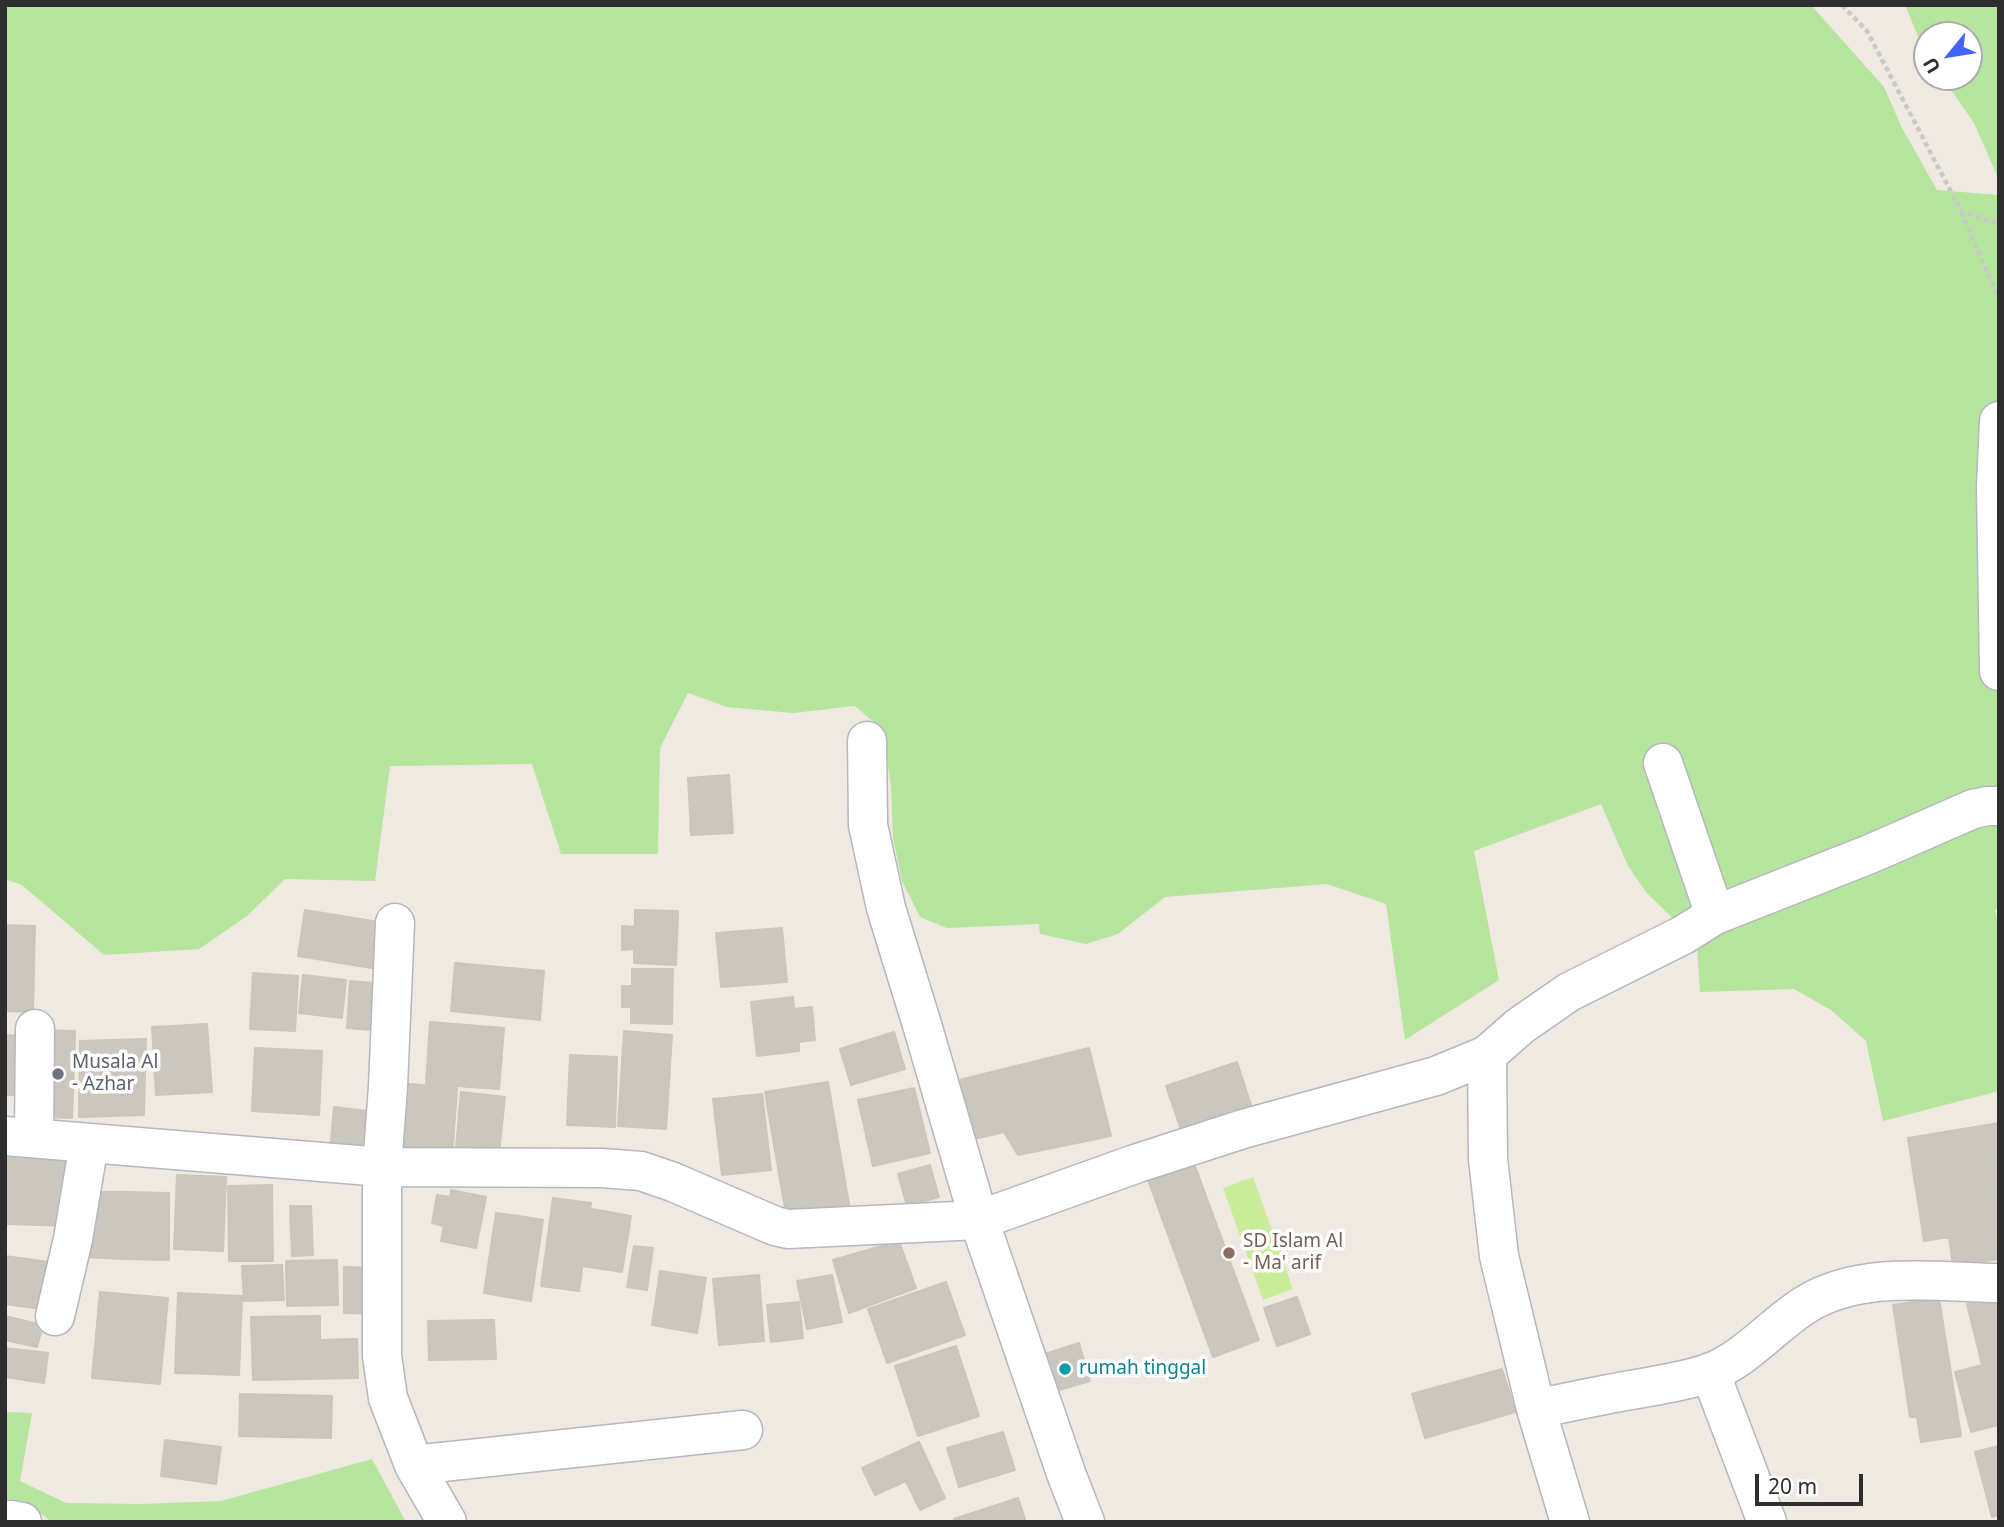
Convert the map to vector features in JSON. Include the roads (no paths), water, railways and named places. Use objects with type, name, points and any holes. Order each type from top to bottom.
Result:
[{"type":"street","points":[[1999,421],[1996,487],[1999,671]]},
{"type":"street","points":[[867,741],[868,825],[886,908],[979,1220],[1085,1522]]},
{"type":"street","points":[[1663,763],[1715,915]]},
{"type":"street","points":[[36,1029],[20,1137],[382,1167],[602,1168],[641,1171],[788,1229],[979,1220],[1135,1164],[1255,1125],[1436,1076],[1487,1055],[1520,1026],[1569,992],[1684,935],[1715,915],[1870,854],[1973,809],[1999,806]]},
{"type":"street","points":[[395,923],[382,1167],[382,1356],[388,1398],[414,1465],[447,1522]]},
{"type":"street","points":[[1487,1055],[1488,1159],[1499,1256],[1536,1409],[1570,1522]]},
{"type":"street","points":[[55,1316],[73,1239],[89,1144]]},
{"type":"street","points":[[1536,1409],[1684,1380],[1710,1372],[1727,1364],[1806,1304],[1851,1286],[1915,1281],[1999,1283]]},
{"type":"street","points":[[1710,1372],[1767,1522]]},
{"type":"street","points":[[414,1465],[743,1430]]},
{"type":"street","points":[[6,1522],[22,1522]]},
{"type":"place","name":"Musala Al - Azhar","points":[[58,1074]]},
{"type":"place","name":"SD Islam Al - Ma' arif","points":[[1229,1253]]},
{"type":"place","name":"rumah tinggal","points":[[1065,1369]]}]
